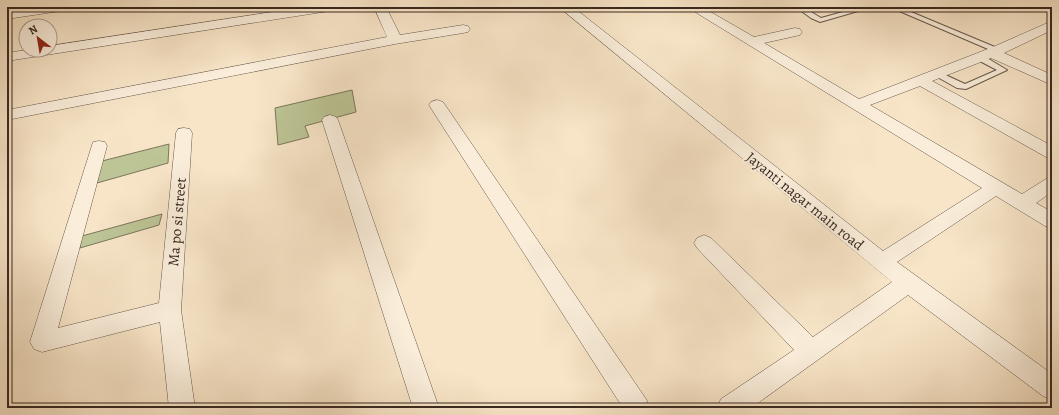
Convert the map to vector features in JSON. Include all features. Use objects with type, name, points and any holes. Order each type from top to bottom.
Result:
[{"type":"street","points":[[7,15],[60,7]]},
{"type":"street","points":[[7,57],[328,7]]},
{"type":"street","points":[[380,7],[395,40]]},
{"type":"street","name":"Jayanti nagar main road","points":[[564,7],[908,283],[1052,388]]},
{"type":"street","points":[[693,7],[1052,221]]},
{"type":"street","points":[[857,105],[989,53],[1052,25]]},
{"type":"street","points":[[7,115],[395,40],[463,30]]},
{"type":"street","points":[[752,42],[795,32]]},
{"type":"street","points":[[989,53],[1052,81]]},
{"type":"street","points":[[920,80],[1052,153]]},
{"type":"street","points":[[437,105],[637,408]]},
{"type":"street","points":[[330,120],[426,408]]},
{"type":"street","name":"Ma po si street","points":[[182,408],[170,310],[184,133]]},
{"type":"street","points":[[98,146],[42,342],[170,310]]},
{"type":"street","points":[[1023,203],[1052,183]]},
{"type":"street","points":[[882,262],[996,187]]},
{"type":"street","points":[[704,243],[811,351]]},
{"type":"street","points":[[730,408],[908,283]]},
{"type":"lane","points":[[798,7],[820,20],[869,7]]},
{"type":"lane","points":[[894,7],[989,53],[1003,70],[966,87],[960,86],[936,74]]},
{"type":"green space","points":[[352,90],[356,112],[305,126],[309,137],[278,145],[275,108]]},
{"type":"green space","points":[[169,144],[168,163],[97,183],[102,161]]},
{"type":"green space","points":[[162,214],[159,225],[80,248],[82,236]]}]
